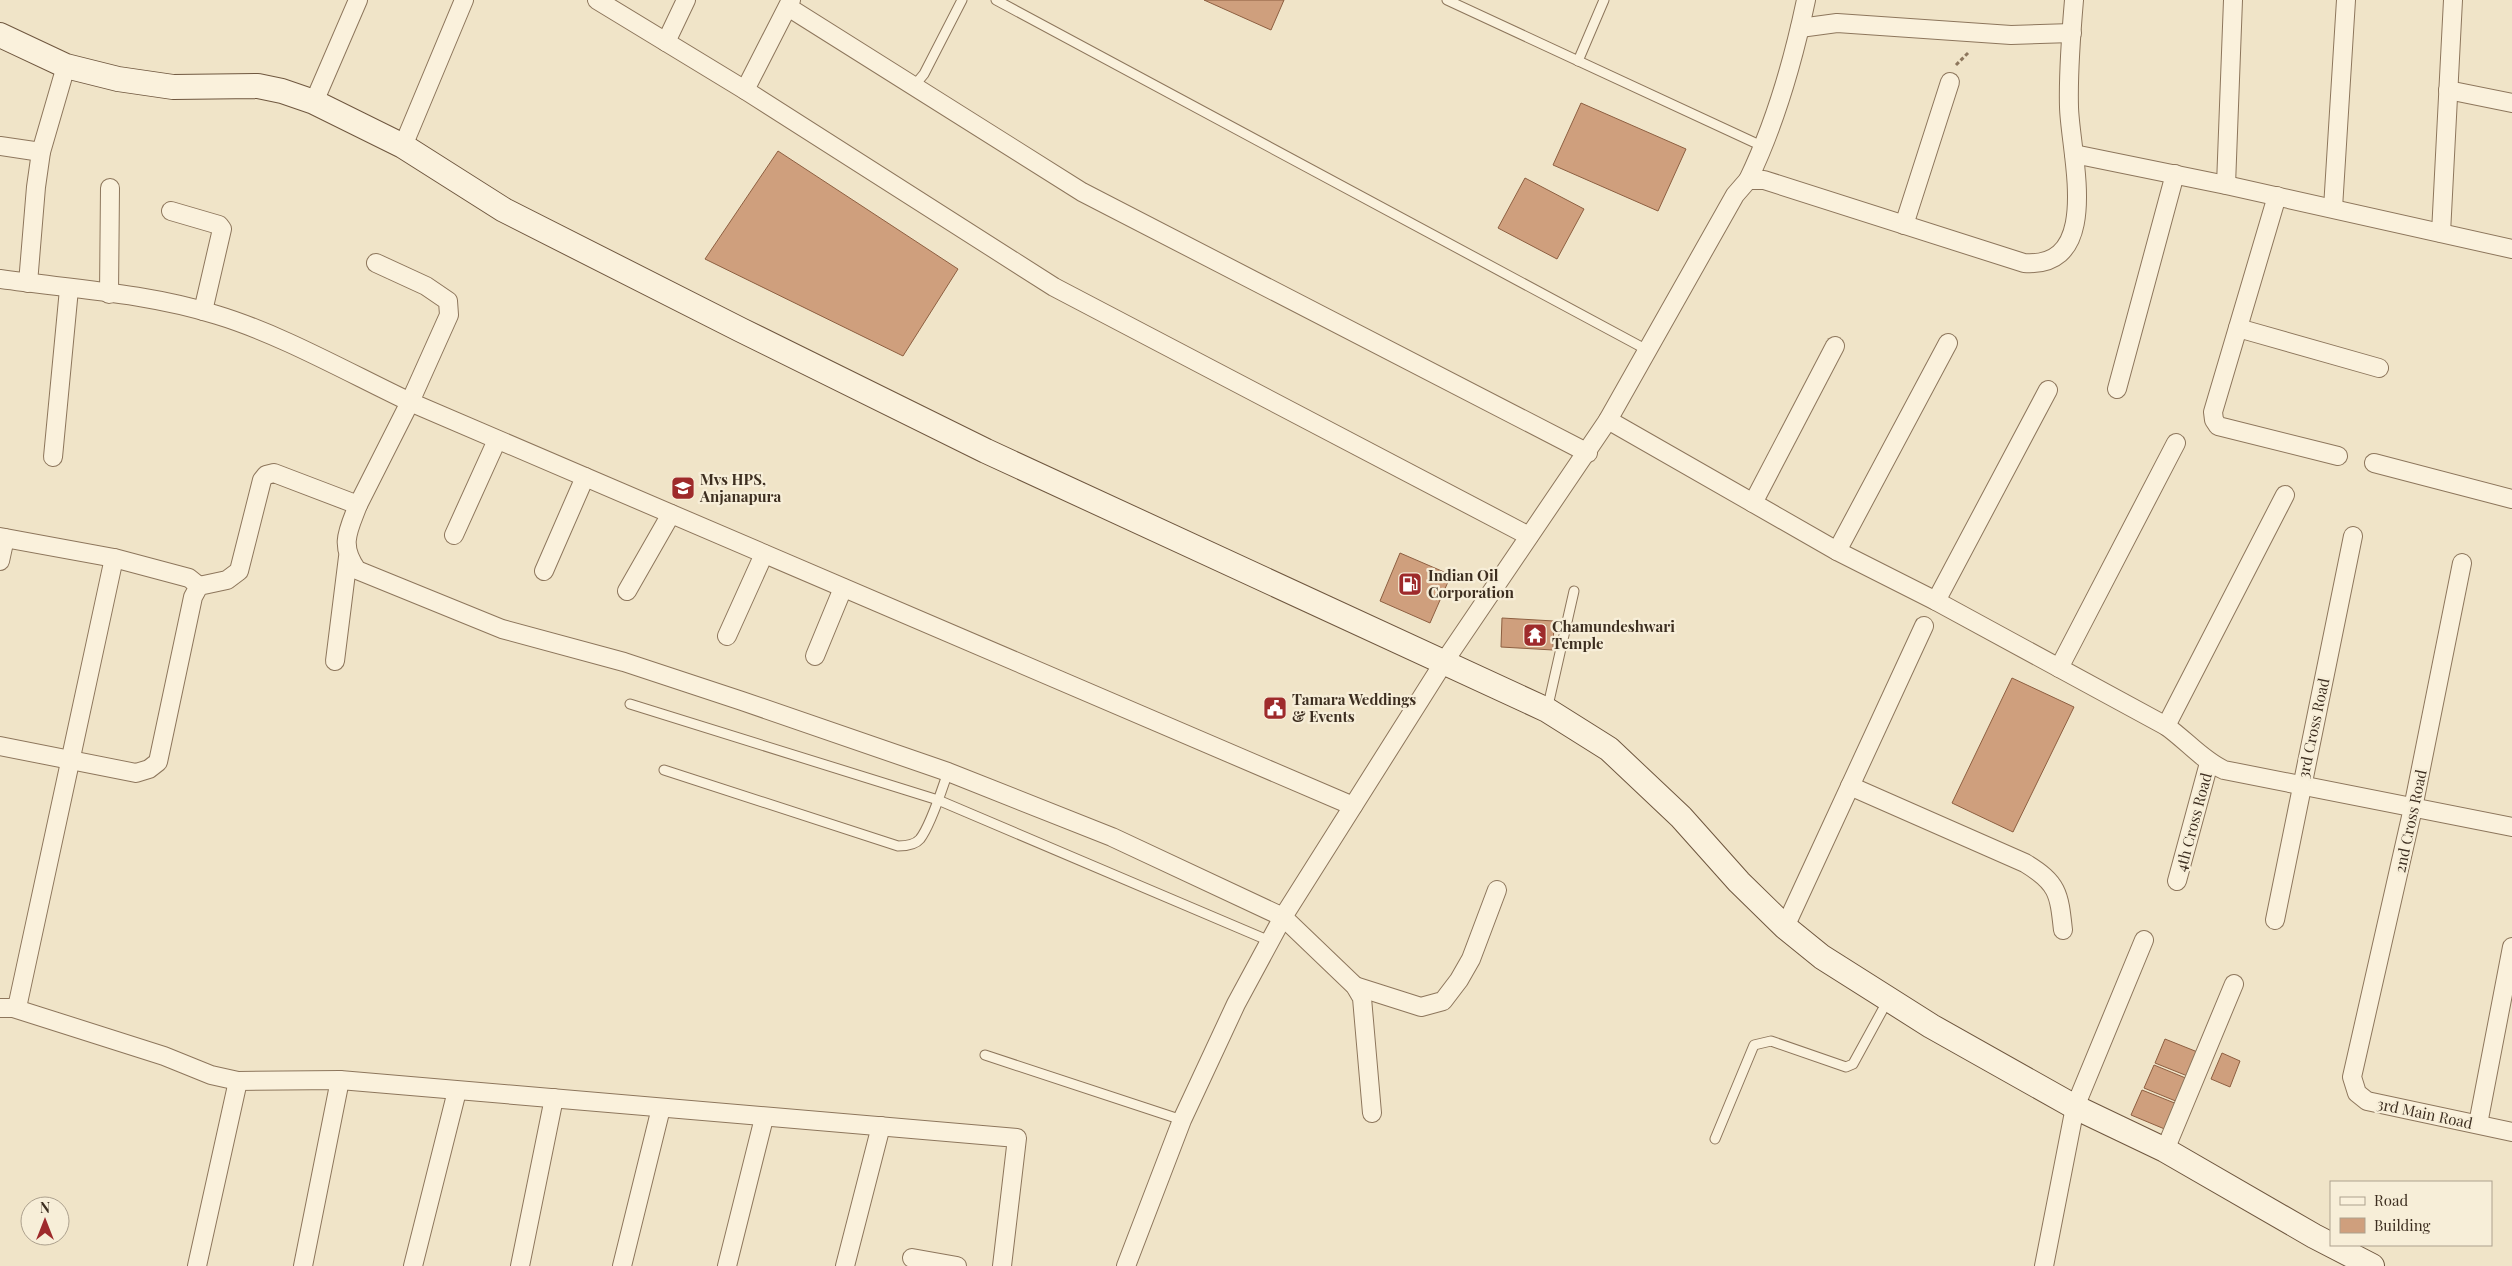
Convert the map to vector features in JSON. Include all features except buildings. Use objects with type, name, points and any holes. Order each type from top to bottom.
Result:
[{"type":"street","points":[[314,102],[358,0]]},
{"type":"street","points":[[403,146],[464,0]]},
{"type":"street","points":[[597,0],[745,90],[1054,287],[1529,536]]},
{"type":"street","points":[[666,42],[686,0]]},
{"type":"street","points":[[1126,1266],[1182,1120],[1236,1004],[1272,942],[1283,918],[1444,662],[1588,452],[1649,352],[1736,195],[1748,180],[1764,147],[1787,81],[1806,0]]},
{"type":"street","points":[[1748,180],[1764,180],[2024,263],[2037,264],[2049,261],[2063,252],[2070,242],[2076,222],[2074,154],[2069,108],[2074,0]]},
{"type":"street","points":[[2226,185],[2233,0]]},
{"type":"street","points":[[2333,208],[2346,0]]},
{"type":"street","points":[[2441,233],[2453,0]]},
{"type":"street","points":[[745,90],[789,4],[914,86],[1082,192],[1588,452]]},
{"type":"street","points":[[1800,28],[1837,23],[1991,34],[2072,33]]},
{"type":"street","points":[[0,35],[66,66],[118,79],[172,87],[258,86],[282,91],[314,102],[403,146],[504,210],[750,334],[986,450],[1547,710],[1609,749],[1681,817],[1739,882],[1785,927],[1822,957],[1888,999],[2074,1106],[2165,1150],[2330,1244]]},
{"type":"street","points":[[28,283],[36,187],[42,152],[66,66]]},
{"type":"street","points":[[1904,225],[1950,82]]},
{"type":"street","points":[[2448,90],[2512,103]]},
{"type":"street","points":[[0,146],[42,152]]},
{"type":"street","points":[[2074,154],[2333,208],[2512,249]]},
{"type":"street","points":[[2117,389],[2175,174]]},
{"type":"street","points":[[109,294],[110,188]]},
{"type":"street","points":[[2277,196],[2213,412],[2214,420],[2218,426],[2338,456]]},
{"type":"street","points":[[171,211],[219,225],[222,229],[203,311]]},
{"type":"street","points":[[335,661],[348,557],[346,536],[358,505],[410,402],[449,315],[448,301],[426,286],[376,262]]},
{"type":"street","points":[[0,280],[172,303],[203,311],[256,329],[410,402],[497,440],[1353,806]]},
{"type":"street","points":[[53,457],[69,289]]},
{"type":"street","points":[[2238,328],[2379,368]]},
{"type":"street","points":[[1837,551],[1948,343]]},
{"type":"street","points":[[1753,503],[1835,346]]},
{"type":"street","points":[[1936,601],[2048,390]]},
{"type":"street","points":[[1608,420],[1837,551],[1936,601],[2166,726],[2185,740],[2209,763],[2224,770],[2512,827]]},
{"type":"street","points":[[454,535],[497,440]]},
{"type":"street","points":[[2059,668],[2176,443]]},
{"type":"street","points":[[2374,463],[2512,499]]},
{"type":"street","points":[[0,746],[136,773],[149,769],[158,762],[193,597],[199,586],[227,580],[239,571],[262,480],[266,475],[274,473],[358,505]]},
{"type":"street","points":[[544,571],[585,477]]},
{"type":"street","points":[[2166,726],[2285,495]]},
{"type":"street","points":[[627,591],[671,514]]},
{"type":"street","name":"3rd Cross Road","points":[[2275,920],[2353,536]]},
{"type":"street","points":[[0,561],[2,537],[114,558],[189,578],[199,586]]},
{"type":"street","points":[[727,636],[764,554]]},
{"type":"street","points":[[348,557],[357,570],[502,629],[624,662],[948,772],[1112,837],[1283,918],[1355,986],[1362,998],[1372,1113]]},
{"type":"street","points":[[7,1008],[18,1003],[114,558]]},
{"type":"street","name":"2nd Cross Road","points":[[2352,1077],[2413,808],[2462,563]]},
{"type":"street","points":[[815,656],[843,588]]},
{"type":"street","points":[[1785,927],[1924,626]]},
{"type":"street","name":"4th Cross Road","points":[[2177,881],[2209,763]]},
{"type":"street","points":[[1850,786],[2025,863],[2046,876],[2060,904],[2063,930]]},
{"type":"street","points":[[1355,986],[1421,1007],[1442,1001],[1459,980],[1471,959],[1497,890]]},
{"type":"street","points":[[2044,1266],[2074,1106],[2144,940]]},
{"type":"street","points":[[2478,1124],[2512,947]]},
{"type":"street","points":[[2165,1150],[2234,984]]},
{"type":"street","points":[[7,1008],[164,1056],[211,1075],[238,1081],[340,1080],[764,1118],[1017,1138],[1002,1266]]},
{"type":"street","name":"3rd Main Road","points":[[2352,1077],[2356,1093],[2368,1101],[2512,1132]]},
{"type":"street","points":[[304,1266],[340,1080]]},
{"type":"street","points":[[197,1266],[238,1081]]},
{"type":"street","points":[[413,1266],[457,1091]]},
{"type":"street","points":[[520,1266],[554,1098]]},
{"type":"street","points":[[622,1266],[660,1108]]},
{"type":"street","points":[[728,1266],[764,1118]]},
{"type":"street","points":[[845,1266],[881,1126]]},
{"type":"street","points":[[2333,1246],[2372,1266]]},
{"type":"street","points":[[912,1258],[957,1266]]},
{"type":"lane","points":[[914,86],[924,74],[962,0]]},
{"type":"lane","points":[[996,0],[1649,352]]},
{"type":"lane","points":[[1447,0],[1764,147]]},
{"type":"lane","points":[[1578,61],[1604,0]]},
{"type":"lane","points":[[1547,710],[1574,591]]},
{"type":"lane","points":[[630,704],[938,800],[1272,942]]},
{"type":"lane","points":[[664,770],[898,846],[908,846],[920,839],[938,800],[948,772]]},
{"type":"lane","points":[[1715,1139],[1754,1045],[1771,1041],[1846,1067],[1853,1064],[1888,999]]},
{"type":"lane","points":[[985,1055],[1182,1120]]},
{"type":"path","points":[[1950,82],[1955,66],[1968,52],[1981,46],[1991,34]]},
{"type":"place","name":"Mvs HPS, Anjanapura","points":[[683,488]]},
{"type":"place","name":"Indian Oil Corporation","points":[[1410,584]]},
{"type":"place","name":"Chamundeshwari Temple","points":[[1535,635]]},
{"type":"place","name":"Tamara Weddings & Events","points":[[1275,708]]}]
